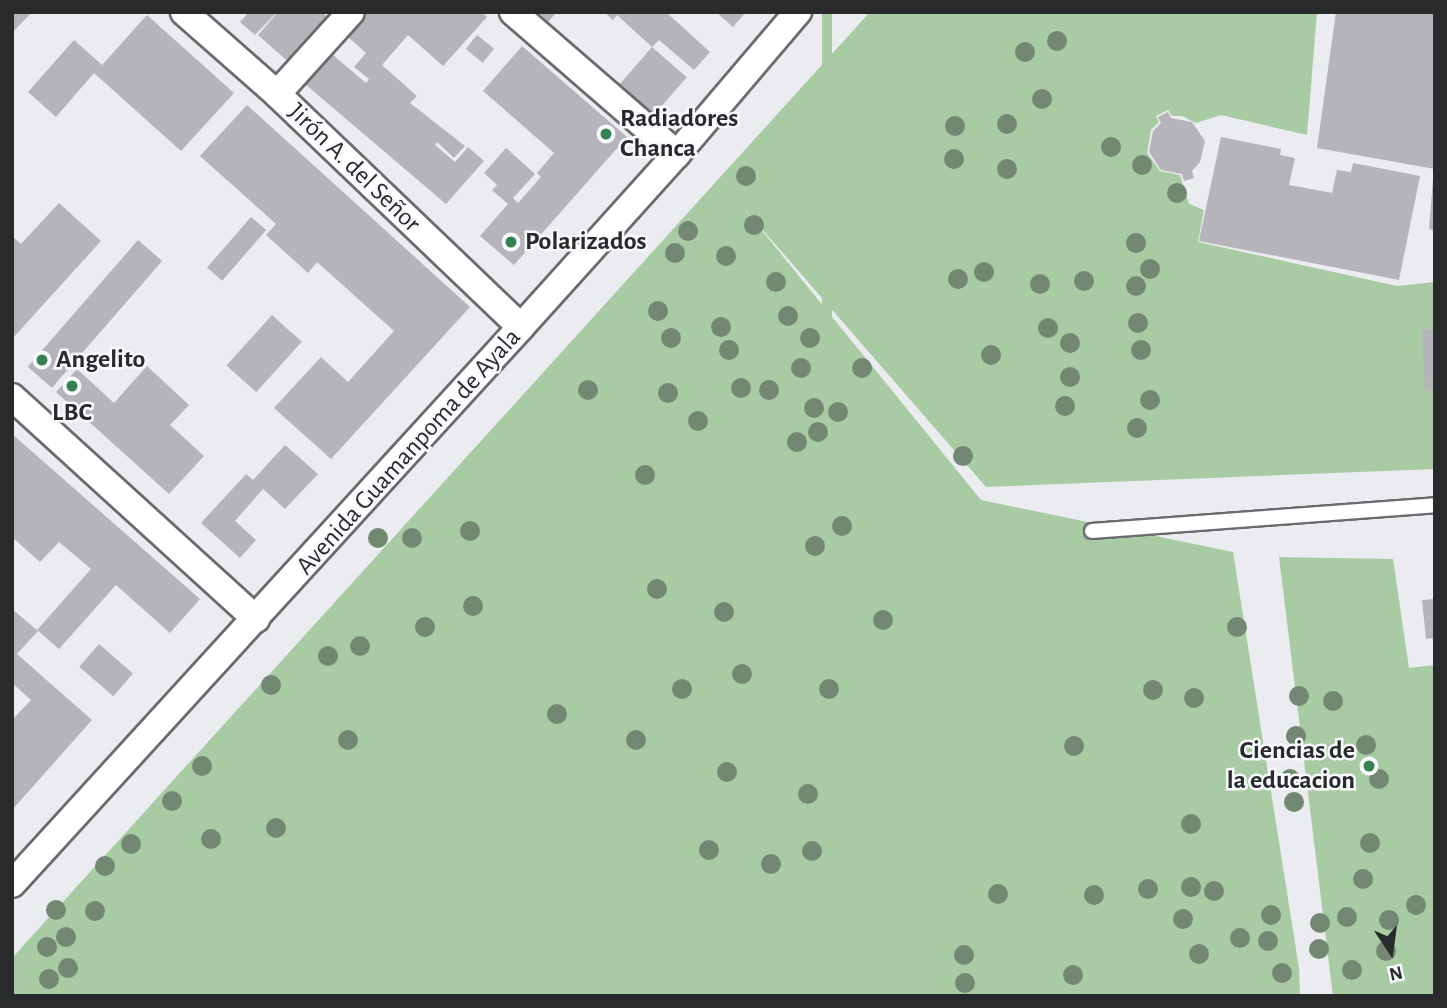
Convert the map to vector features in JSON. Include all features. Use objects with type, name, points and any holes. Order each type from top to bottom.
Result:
[{"type":"street","name":"Jirón A. del Señor","points":[[184,12],[277,94],[521,327]]},
{"type":"street","points":[[277,94],[351,12]]},
{"type":"street","points":[[513,12],[677,154]]},
{"type":"street","name":"Avenida Guamanpoma de Ayala","points":[[12,884],[256,620],[677,154],[798,12]]},
{"type":"street","points":[[12,397],[256,620]]},
{"type":"lane","points":[[1092,531],[1435,505]]},
{"type":"green space","points":[[822,12],[832,12],[832,996],[822,996]]},
{"type":"green space","points":[[870,12],[1317,12],[1307,135],[1221,115],[1196,123],[1182,116],[1172,116],[1168,110],[1156,116],[1159,122],[1151,130],[1147,153],[1160,171],[1180,175],[1189,204],[1204,210],[1198,242],[1397,286],[1435,282],[1435,469],[986,487],[742,206],[981,500],[1233,552],[1299,968],[1300,996],[12,996],[12,958]]},
{"type":"green space","name":"Ciencias de la educacion","points":[[1279,557],[1393,559],[1409,668],[1435,665],[1435,996],[1333,996]]},
{"type":"building","points":[[12,12],[32,12],[12,33]]},
{"type":"building","points":[[249,12],[275,14],[255,35],[240,22]]},
{"type":"building","points":[[278,12],[322,12],[331,21],[292,65],[258,35]]},
{"type":"building","points":[[368,12],[482,12],[487,17],[443,66],[408,35],[382,65],[417,96],[410,103],[465,146],[454,158],[437,142],[435,145],[455,162],[468,147],[484,161],[446,204],[305,84],[333,55],[366,83],[369,79],[354,67],[366,53],[347,36]]},
{"type":"building","points":[[538,12],[557,12],[548,22]]},
{"type":"building","points":[[604,12],[666,12],[710,52],[694,70],[659,40],[652,47],[617,15],[613,20]]},
{"type":"building","points":[[716,12],[746,12],[733,27]]},
{"type":"building","points":[[1336,12],[1435,12],[1435,169],[1317,148]]},
{"type":"building","points":[[147,15],[234,93],[181,151],[94,73],[56,117],[28,92],[74,40],[102,65]]},
{"type":"building","points":[[477,35],[494,49],[483,63],[466,49]]},
{"type":"building","points":[[522,46],[627,137],[514,265],[480,236],[508,204],[492,190],[497,185],[484,173],[506,148],[535,174],[513,198],[518,203],[541,177],[537,173],[554,153],[483,91]]},
{"type":"building","points":[[652,47],[687,77],[654,115],[619,85]]},
{"type":"building","points":[[247,105],[470,307],[331,459],[274,408],[321,357],[348,382],[394,331],[317,262],[308,273],[266,235],[276,224],[200,156]]},
{"type":"building","points":[[1168,112],[1171,118],[1192,122],[1205,141],[1200,162],[1192,171],[1194,178],[1184,181],[1182,174],[1161,170],[1149,152],[1153,131],[1161,123],[1158,117]]},
{"type":"building","points":[[1221,137],[1281,149],[1280,155],[1295,158],[1289,185],[1332,193],[1337,170],[1351,172],[1353,163],[1420,176],[1399,280],[1199,241]]},
{"type":"building","points":[[1435,179],[1435,231],[1429,229]]},
{"type":"building","points":[[59,203],[101,241],[12,339],[12,236],[21,244]]},
{"type":"building","points":[[251,217],[266,230],[222,281],[207,268]]},
{"type":"building","points":[[138,240],[162,261],[52,388],[28,367]]},
{"type":"building","points":[[272,315],[302,342],[256,392],[226,366]]},
{"type":"building","points":[[1422,329],[1435,329],[1435,391],[1425,391]]},
{"type":"building","points":[[147,366],[189,405],[170,425],[204,456],[169,494],[56,392],[77,369],[114,403]]},
{"type":"building","points":[[12,434],[200,599],[170,633],[116,585],[59,649],[37,630],[91,569],[59,542],[40,562],[12,537]]},
{"type":"building","points":[[285,445],[318,474],[285,509],[263,489],[235,521],[256,540],[240,558],[201,523],[246,474],[253,480]]},
{"type":"building","points":[[1435,599],[1435,638],[1426,639],[1422,600]]},
{"type":"building","points":[[12,609],[38,631],[17,654],[92,720],[12,810],[12,720],[31,700],[12,683]]},
{"type":"building","points":[[99,644],[133,674],[113,696],[79,667]]},
{"type":"place","name":"Radiadores Chanca","points":[[606,134]]},
{"type":"place","name":"Polarizados","points":[[511,242]]},
{"type":"place","name":"Angelito","points":[[42,360]]},
{"type":"place","name":"LBC","points":[[72,386]]},
{"type":"place","name":"Ciencias de la educacion","points":[[1369,766]]}]
